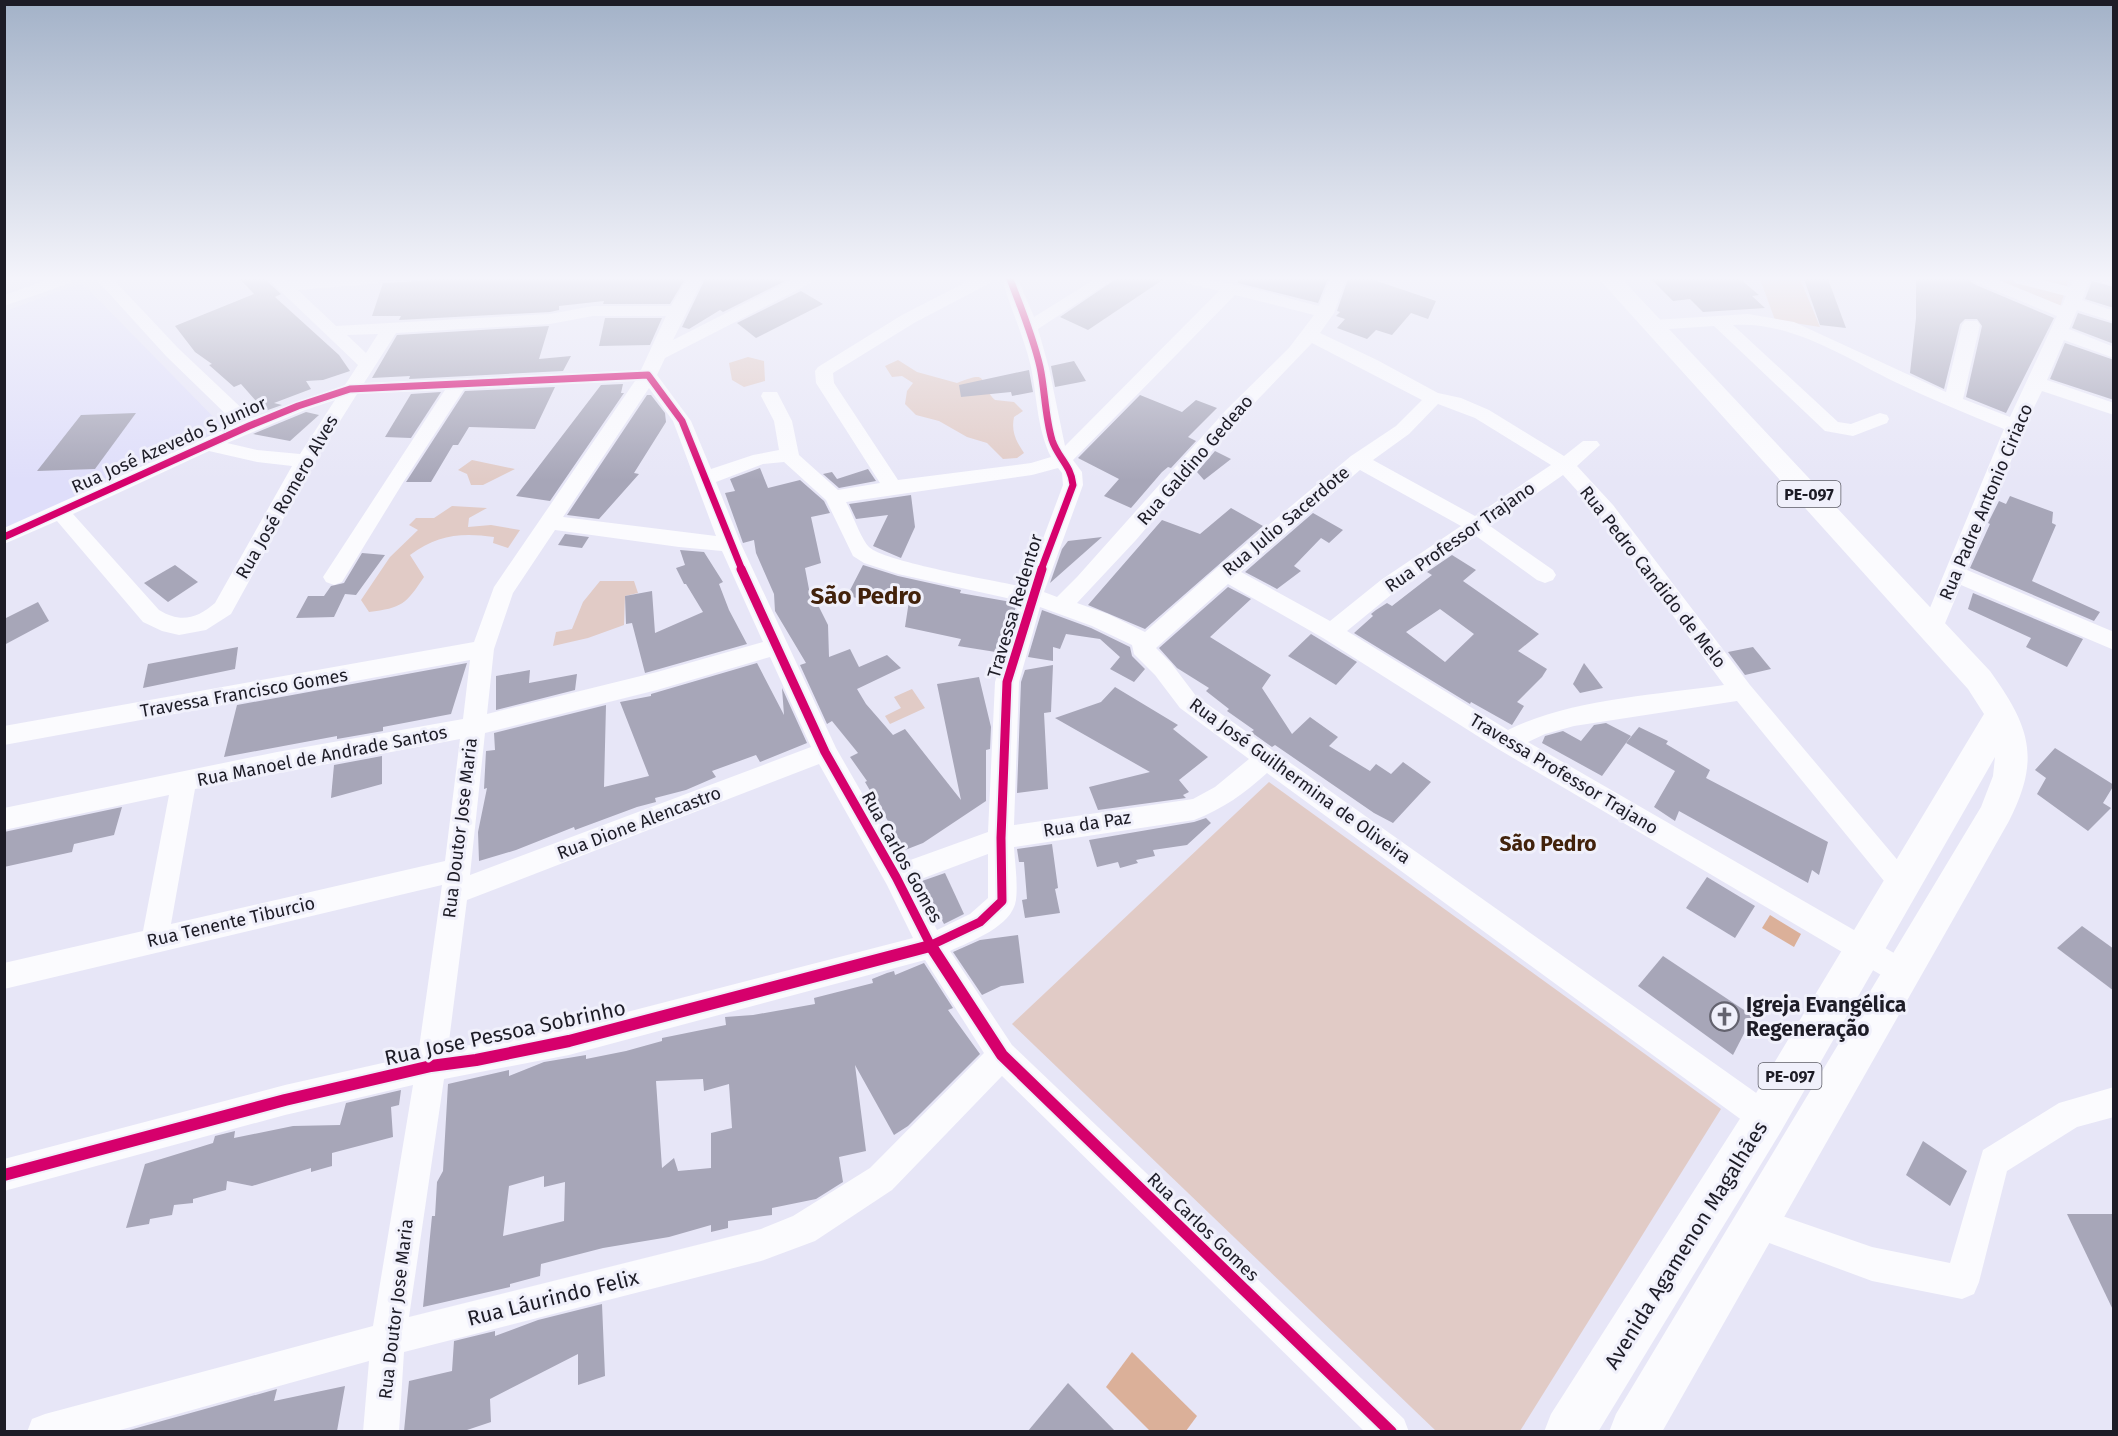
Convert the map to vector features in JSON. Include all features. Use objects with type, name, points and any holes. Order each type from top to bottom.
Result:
[{"type":"main road","name":"PE-097","points":[[1634,1431],[1997,811],[2011,772],[2009,729],[1979,680],[1933,627],[1673,346]]},
{"type":"main road","name":"Avenida Agamenon Magalhães","points":[[1569,1431],[1765,1118],[2001,715]]},
{"type":"street","points":[[166,346],[249,426]]},
{"type":"street","points":[[348,346],[366,363]]},
{"type":"street","name":"Rua José Romero Alves","points":[[60,512],[151,616],[160,623],[170,627],[204,623],[213,619],[223,608],[305,461],[378,346]]},
{"type":"street","name":"Rua Doutor Jose Maria","points":[[381,1431],[388,1339],[431,1066],[483,649],[502,592],[652,365],[661,346]]},
{"type":"street","points":[[652,365],[686,346]]},
{"type":"street","points":[[864,346],[824,371],[825,383],[893,487]]},
{"type":"street","points":[[1034,346],[1053,440],[1065,464]]},
{"type":"street","points":[[704,479],[772,455],[790,457],[834,497],[1065,464],[1177,346]]},
{"type":"street","name":"Rua Galdino Gedeao","points":[[1062,605],[1110,557],[1235,412],[1299,346]]},
{"type":"street","name":"Rua Pedro Candido de Melo","points":[[1333,346],[1433,398],[1466,406],[1505,427],[1565,465],[1606,510],[1742,691],[1902,884]]},
{"type":"street","points":[[1745,346],[1832,427],[1853,430],[1880,419]]},
{"type":"street","points":[[1834,346],[1953,402],[2015,426]]},
{"type":"street","points":[[1953,402],[1966,346]]},
{"type":"street","name":"Rua Padre Antonio Ciriaco","points":[[1933,627],[2015,426],[2053,346]]},
{"type":"street","name":"Rua José Azevedo S Junior","points":[[4,537],[249,426],[298,406],[350,389],[457,386],[652,365]]},
{"type":"street","name":"Rua Carlos Gomes","points":[[652,365],[664,394],[682,421],[730,544],[825,752],[896,877],[932,946],[1002,1055],[1391,1431]]},
{"type":"street","points":[[2037,383],[2114,409]]},
{"type":"street","points":[[334,576],[457,386]]},
{"type":"street","points":[[770,396],[783,421],[790,457]]},
{"type":"street","name":"Rua Julio Sacerdote","points":[[1142,648],[1225,573],[1358,460],[1402,432],[1425,410],[1433,398]]},
{"type":"street","points":[[208,445],[257,456],[305,461]]},
{"type":"street","name":"Rua Professor Trajano","points":[[1330,632],[1389,585],[1565,465],[1590,445]]},
{"type":"street","points":[[1358,460],[1475,525],[1545,575]]},
{"type":"street","name":"Travessa Redentor","points":[[1002,902],[1001,837],[1007,682],[1032,596],[1073,485],[1072,472],[1065,464]]},
{"type":"street","name":"Rua José Guilhermina de Oliveira","points":[[834,497],[861,551],[873,558],[898,567],[1032,596],[1062,605],[1128,632],[1144,642],[1142,648],[1163,669],[1188,702],[1765,1118]]},
{"type":"street","points":[[549,522],[679,540],[730,544]]},
{"type":"street","name":"Travessa Professor Trajano","points":[[1225,573],[1330,632],[1507,742],[1903,973]]},
{"type":"street","points":[[1956,574],[2114,642]]},
{"type":"street","name":"Rua Manoel de Andrade Santos","points":[[4,819],[472,727],[657,681],[776,647]]},
{"type":"street","name":"Travessa Francisco Gomes","points":[[4,736],[483,649]]},
{"type":"street","points":[[1507,742],[1539,726],[1574,717],[1742,691]]},
{"type":"street","name":"Rua Dione Alencastro","points":[[455,881],[825,752]]},
{"type":"street","name":"Rua da Paz","points":[[896,877],[1001,837],[1208,805],[1219,800],[1267,758]]},
{"type":"street","points":[[155,939],[184,782]]},
{"type":"street","name":"Rua Tenente Tiburcio","points":[[4,976],[155,939],[455,881]]},
{"type":"street","name":"Rua Jose Pessoa Sobrinho","points":[[4,1175],[285,1100],[431,1066],[477,1060],[569,1041],[932,946],[987,918],[1002,902]]},
{"type":"street","name":"Rua Láurindo Felix","points":[[45,1431],[388,1339],[761,1245],[803,1229],[881,1179],[1002,1055]]},
{"type":"street","points":[[1756,1223],[1872,1264],[1962,1282],[1994,1161],[2070,1114],[2114,1102]]},
{"type":"shaded area","points":[[5,346],[144,346],[227,431],[5,530]]},
{"type":"shaded area","points":[[748,357],[764,361],[765,381],[744,387],[732,380],[729,363]]},
{"type":"shaded area","points":[[898,360],[917,372],[957,383],[979,377],[995,400],[1014,402],[1023,411],[1014,417],[1013,427],[1024,453],[1017,458],[1003,459],[987,443],[967,437],[939,421],[916,415],[905,404],[907,391],[913,383],[902,376],[892,377],[885,366]]},
{"type":"shaded area","points":[[472,460],[515,469],[483,485],[471,485],[467,474],[458,470]]},
{"type":"shaded area","points":[[452,506],[487,508],[469,518],[468,527],[491,525],[520,530],[508,548],[493,543],[494,537],[460,535],[440,539],[420,548],[410,555],[424,577],[412,593],[396,606],[369,612],[361,600],[390,557],[418,530],[409,525],[416,518],[434,518]]},
{"type":"shaded area","points":[[600,581],[634,581],[638,593],[625,596],[624,625],[588,638],[553,646],[556,632],[572,629],[583,602]]},
{"type":"shaded area","points":[[912,689],[925,708],[890,724],[885,716],[901,708],[894,697]]},
{"type":"shaded area","points":[[1269,782],[1721,1109],[1520,1431],[1436,1431],[1012,1024]]},
{"type":"shaded area","points":[[1770,915],[1801,934],[1794,947],[1762,928]]},
{"type":"shaded area","points":[[1132,1352],[1197,1416],[1186,1431],[1150,1431],[1106,1387]]},
{"type":"building","points":[[190,346],[329,346],[339,355],[350,371],[323,380],[306,381],[311,389],[274,403],[282,405],[265,411],[241,384],[234,387],[209,365],[212,364]]},
{"type":"building","points":[[391,346],[543,346],[539,359],[571,356],[563,371],[409,379],[410,376],[372,378]]},
{"type":"building","points":[[1913,346],[1955,346],[1944,389],[1910,373]]},
{"type":"building","points":[[1977,346],[2040,346],[2006,413],[1966,397]]},
{"type":"building","points":[[2064,346],[2074,346],[2114,360],[2114,400],[2050,379]]},
{"type":"building","points":[[1074,361],[1086,381],[1055,387],[1051,366]]},
{"type":"building","points":[[1029,370],[1033,392],[1012,396],[1011,392],[961,397],[959,385]]},
{"type":"building","points":[[623,384],[621,393],[624,393],[550,501],[516,496],[601,385]]},
{"type":"building","points":[[555,387],[535,429],[469,427],[458,445],[453,445],[431,482],[406,482],[465,391]]},
{"type":"building","points":[[441,392],[411,438],[385,437],[411,394]]},
{"type":"building","points":[[647,395],[651,395],[665,413],[666,422],[634,473],[639,474],[599,519],[567,515]]},
{"type":"building","points":[[1140,395],[1182,412],[1196,400],[1217,408],[1188,437],[1196,441],[1171,468],[1168,467],[1162,472],[1131,508],[1104,496],[1119,479],[1078,458]]},
{"type":"building","points":[[306,412],[319,415],[290,441],[253,434]]},
{"type":"building","points":[[136,413],[95,469],[37,471],[81,415]]},
{"type":"building","points":[[1215,451],[1231,459],[1204,480],[1197,472]]},
{"type":"building","points":[[760,468],[768,488],[800,480],[824,501],[830,513],[811,517],[821,563],[805,568],[812,605],[817,603],[828,625],[829,657],[850,649],[859,667],[887,655],[901,668],[857,689],[866,704],[893,735],[905,729],[961,800],[937,684],[979,677],[991,727],[990,749],[986,750],[986,801],[923,843],[905,850],[865,782],[867,781],[850,757],[858,753],[832,721],[827,724],[800,665],[806,663],[775,611],[774,594],[756,553],[754,540],[743,543],[725,493],[735,491],[730,479]]},
{"type":"building","points":[[868,469],[876,481],[839,488],[823,474],[832,472],[837,479]]},
{"type":"building","points":[[911,495],[915,527],[901,558],[873,546],[888,515],[856,519],[849,504]]},
{"type":"building","points":[[2010,496],[2053,512],[2052,523],[2056,525],[2032,581],[2100,612],[2094,621],[1970,568],[1999,501],[2006,504]]},
{"type":"building","points":[[1231,508],[1263,526],[1145,629],[1088,605],[1162,520],[1200,534]]},
{"type":"building","points":[[1313,513],[1343,530],[1329,543],[1321,538],[1294,566],[1301,571],[1277,589],[1245,572]]},
{"type":"building","points":[[565,534],[589,537],[582,548],[558,545]]},
{"type":"building","points":[[1102,537],[1050,583],[1062,549],[1068,541]]},
{"type":"building","points":[[680,550],[704,552],[723,582],[719,584],[729,610],[747,644],[645,673],[632,623],[626,624],[625,596],[652,591],[655,633],[703,612],[676,568],[685,565]]},
{"type":"building","points":[[362,553],[385,555],[356,595],[345,594],[334,617],[296,618],[308,596],[324,596],[331,586],[344,583]]},
{"type":"building","points":[[1452,555],[1476,570],[1463,581],[1539,634],[1518,651],[1547,669],[1517,702],[1524,706],[1512,725],[1471,702],[1470,704],[1354,633],[1373,616],[1371,614],[1376,610],[1387,603],[1392,606],[1432,575],[1427,572]],"holes":[[[1440,609],[1474,634],[1445,662],[1406,632]]]},
{"type":"building","points":[[175,565],[198,582],[168,602],[144,583]]},
{"type":"building","points":[[863,565],[898,576],[961,590],[960,593],[1017,603],[1002,653],[958,646],[961,639],[905,627],[909,601],[872,601],[847,596]]},
{"type":"building","points":[[1228,587],[1251,599],[1210,637],[1271,675],[1262,688],[1292,734],[1310,717],[1338,737],[1329,746],[1370,771],[1376,764],[1391,774],[1403,762],[1431,782],[1393,823],[1374,813],[1275,745],[1272,747],[1251,732],[1254,730],[1227,711],[1229,709],[1206,691],[1209,688],[1177,668],[1159,648]]},
{"type":"building","points":[[1973,593],[2083,639],[2067,667],[2026,647],[2031,638],[1968,609]]},
{"type":"building","points":[[38,602],[49,621],[4,645],[4,619]]},
{"type":"building","points":[[1042,610],[1091,628],[1130,647],[1132,656],[1145,669],[1134,682],[1110,669],[1120,657],[1100,639],[1066,634],[1060,649],[1053,647],[1053,661],[1028,657]]},
{"type":"building","points":[[1311,634],[1357,662],[1336,685],[1288,656]]},
{"type":"building","points":[[238,647],[235,669],[143,688],[148,664]]},
{"type":"building","points":[[1753,647],[1771,669],[1745,675],[1728,652]]},
{"type":"building","points":[[467,663],[451,714],[383,727],[383,731],[337,739],[337,736],[224,757],[237,705]]},
{"type":"building","points":[[757,663],[784,715],[782,688],[807,743],[760,762],[756,755],[712,771],[716,777],[686,790],[655,798],[656,802],[575,830],[574,827],[516,850],[479,861],[478,832],[487,788],[484,789],[486,751],[495,750],[494,733],[606,705],[604,787],[649,776],[620,702],[651,696],[651,694]]},
{"type":"building","points":[[1584,663],[1603,688],[1580,693],[1573,684]]},
{"type":"building","points":[[1053,665],[1051,712],[1044,713],[1048,789],[1017,793],[1021,682],[1025,670]]},
{"type":"building","points":[[530,670],[529,683],[577,674],[575,690],[496,710],[496,676]]},
{"type":"building","points":[[1115,687],[1178,725],[1173,729],[1208,757],[1179,780],[1189,792],[1183,795],[1186,798],[1098,810],[1089,787],[1150,772],[1055,718],[1101,702]]},
{"type":"building","points":[[1606,723],[1631,736],[1602,776],[1542,743],[1545,736],[1563,731],[1581,741],[1594,725]]},
{"type":"building","points":[[1639,727],[1668,741],[1666,744],[1710,770],[1706,778],[1828,842],[1819,875],[1812,870],[1808,883],[1679,811],[1675,821],[1654,807],[1675,771],[1626,743]]},
{"type":"building","points":[[2055,748],[2114,785],[2103,803],[2111,808],[2088,831],[2037,794],[2046,778],[2035,770]]},
{"type":"building","points":[[382,756],[382,784],[331,798],[334,765]]},
{"type":"building","points":[[122,807],[114,835],[74,844],[72,852],[4,867],[4,832]]},
{"type":"building","points":[[1206,818],[1211,823],[1187,845],[1153,850],[1155,856],[1136,860],[1138,863],[1120,868],[1118,862],[1097,867],[1089,840]]},
{"type":"building","points":[[1052,844],[1058,888],[1055,889],[1060,913],[1025,918],[1022,900],[1027,899],[1024,862],[1019,862],[1017,849]]},
{"type":"building","points":[[945,873],[964,914],[944,924],[922,881]]},
{"type":"building","points":[[1707,877],[1755,906],[1735,938],[1686,908]]},
{"type":"building","points":[[2082,926],[2114,949],[2114,991],[2057,948]]},
{"type":"building","points":[[1018,935],[1024,983],[1001,986],[982,995],[953,952],[980,940]]},
{"type":"building","points":[[1663,956],[1753,1016],[1733,1055],[1638,986]]},
{"type":"building","points":[[924,963],[953,1008],[948,1010],[980,1054],[908,1126],[894,1135],[855,1065],[866,1151],[839,1157],[843,1182],[816,1199],[772,1208],[772,1215],[728,1221],[728,1228],[711,1232],[711,1225],[669,1237],[603,1248],[541,1264],[540,1276],[510,1284],[510,1287],[423,1307],[437,1182],[443,1171],[448,1084],[509,1070],[509,1076],[544,1062],[586,1055],[586,1059],[626,1051],[662,1041],[662,1038],[726,1025],[725,1017],[753,1015],[815,1004],[814,998],[873,983],[872,979],[894,971],[895,975]],"holes":[[[703,1079],[704,1091],[729,1084],[732,1128],[711,1133],[711,1168],[678,1171],[674,1158],[662,1168],[656,1081]],[[544,1176],[544,1187],[565,1182],[564,1221],[503,1236],[509,1186]]]},
{"type":"building","points":[[401,1090],[399,1105],[391,1107],[393,1137],[332,1153],[332,1166],[311,1172],[311,1168],[252,1186],[227,1181],[226,1190],[193,1199],[193,1203],[174,1205],[172,1215],[150,1219],[149,1224],[126,1228],[145,1164],[213,1143],[215,1136],[235,1131],[234,1138],[293,1126],[340,1125],[346,1103]]},
{"type":"building","points":[[1923,1141],[1967,1171],[1950,1206],[1906,1175]]},
{"type":"building","points":[[2067,1214],[2114,1214],[2114,1312]]},
{"type":"building","points":[[602,1304],[605,1376],[578,1385],[578,1354],[490,1399],[491,1422],[464,1431],[404,1431],[409,1381],[452,1371],[454,1341],[495,1331],[495,1336],[538,1320]]},
{"type":"building","points":[[1068,1383],[1115,1431],[1028,1431]]},
{"type":"building","points":[[345,1386],[337,1431],[126,1431],[277,1389],[274,1401]]},
{"type":"cycle path","points":[[4,1175],[285,1100],[431,1066],[476,1060],[569,1041],[931,946],[970,928],[988,916],[1002,901],[1001,838],[1007,682],[1032,596],[1073,485],[1072,472],[1062,460],[1052,440],[1034,346]]},
{"type":"cycle path","points":[[4,537],[249,426],[298,406],[350,389],[648,375],[682,421],[730,544],[825,752],[896,877],[931,946],[1002,1055],[1391,1432]]},
{"type":"place","name":"Igreja Evangélica Regeneração","points":[[1725,1017]]},
{"type":"district","name":"São Pedro","points":[[866,596]]},
{"type":"district","name":"São Pedro","points":[[1548,844]]}]
